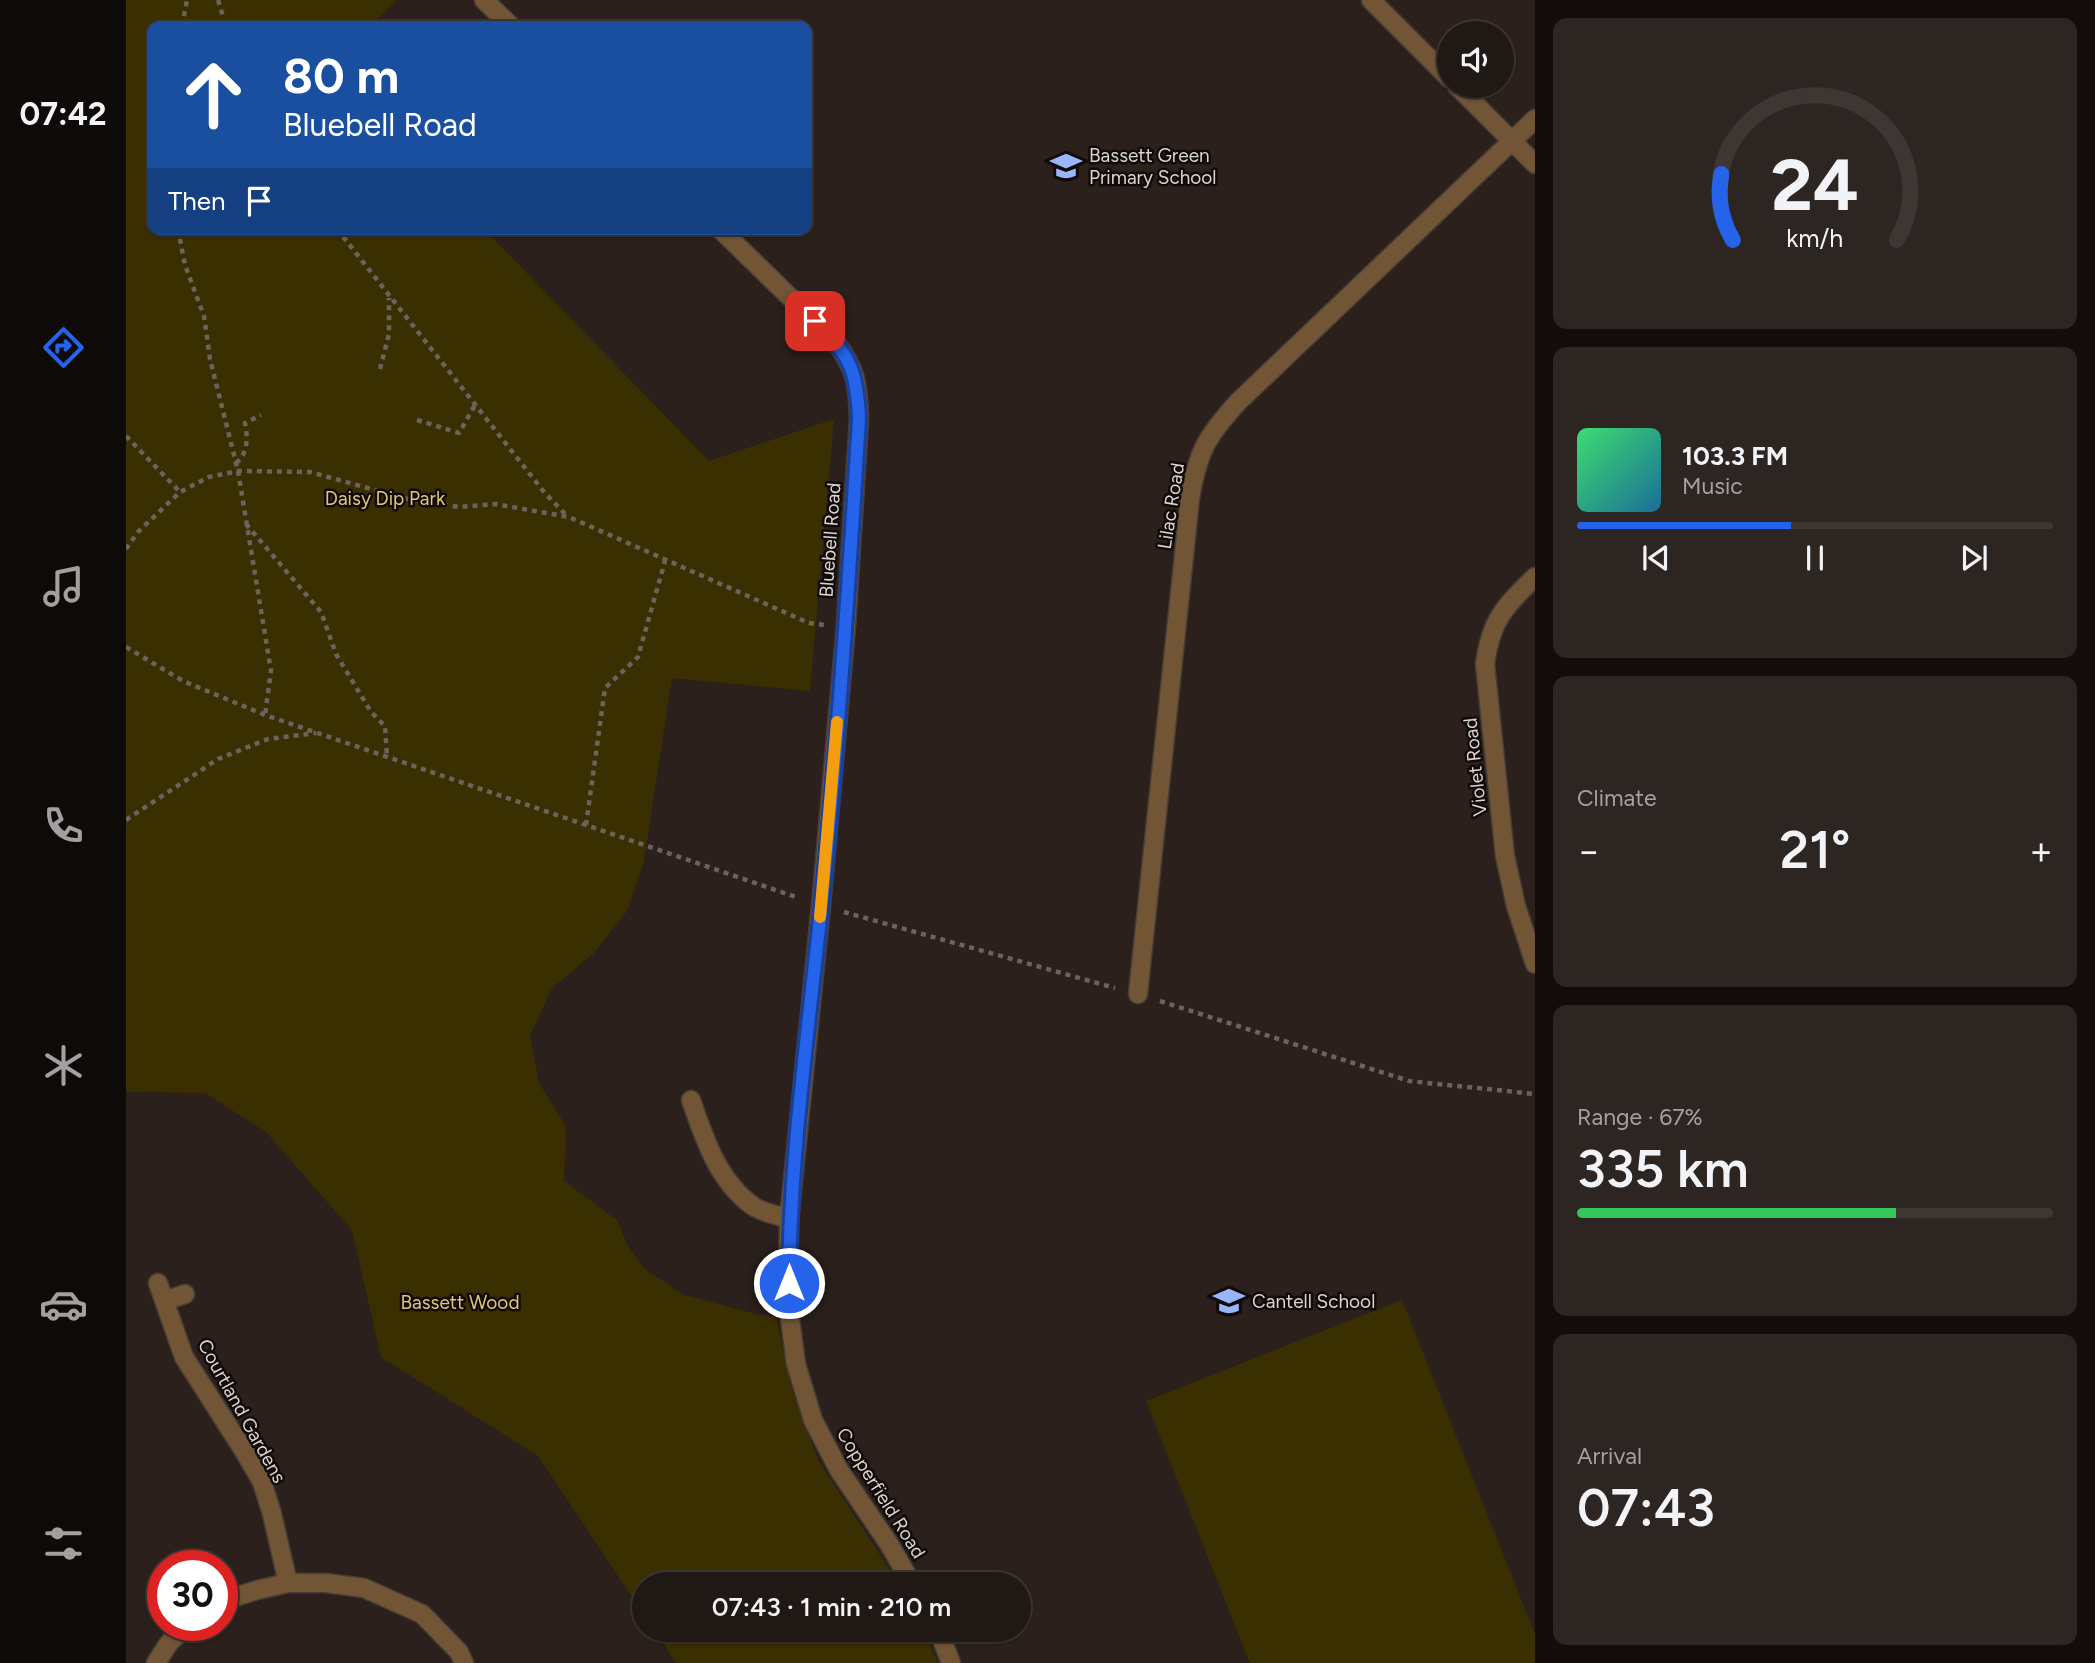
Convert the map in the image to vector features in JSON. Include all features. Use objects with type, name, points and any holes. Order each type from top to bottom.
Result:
[{"type":"street","points":[[484,0],[506,21]]},
{"type":"street","points":[[1371,0],[1437,66]]},
{"type":"street","points":[[1469,98],[1535,164]]},
{"type":"street","name":"Lilac Road","points":[[1138,994],[1191,498],[1195,468],[1205,444],[1238,402],[1535,118]]},
{"type":"street","name":"Bluebell Road","points":[[726,235],[834,340],[854,372],[858,393],[859,419],[846,626],[821,906]]},
{"type":"street","name":"Violet Road","points":[[1535,577],[1511,600],[1496,622],[1488,640],[1485,664],[1506,856],[1516,906],[1535,964]]},
{"type":"street","name":"Copperfield Road","points":[[821,906],[789,1219],[788,1304],[796,1364],[813,1420],[839,1471],[905,1572]]},
{"type":"street","points":[[691,1100],[716,1164],[735,1189],[755,1208],[789,1219]]},
{"type":"street","name":"Courtland Gardens","points":[[158,1283],[184,1357],[262,1482],[288,1583]]},
{"type":"street","points":[[165,1301],[185,1294]]},
{"type":"street","points":[[238,1596],[288,1583],[326,1583],[364,1588],[422,1614],[459,1652],[464,1663]]},
{"type":"street","points":[[156,1663],[171,1641]]},
{"type":"street","points":[[943,1642],[951,1663]]},
{"type":"path","points":[[182,21],[187,0]]},
{"type":"path","points":[[218,0],[224,21]]},
{"type":"path","points":[[179,235],[185,265],[204,316],[210,359],[238,471],[271,671],[265,715]]},
{"type":"path","points":[[342,235],[544,492],[569,517]]},
{"type":"path","points":[[380,369],[389,334],[389,297]]},
{"type":"path","points":[[417,420],[459,433],[475,405]]},
{"type":"path","points":[[236,463],[241,459],[248,438],[245,424],[261,415]]},
{"type":"path","points":[[126,436],[180,492]]},
{"type":"path","points":[[126,549],[138,532],[180,492],[209,477],[238,471],[310,472],[411,500],[460,507],[495,504],[569,517],[810,623],[846,626]]},
{"type":"path","points":[[246,523],[321,612],[336,654],[371,712],[385,726],[387,757]]},
{"type":"path","points":[[586,825],[605,688],[638,657],[665,561]]},
{"type":"path","points":[[126,647],[183,681],[265,715],[821,906],[1138,994],[1409,1081],[1535,1094]]},
{"type":"path","points":[[126,820],[218,759],[268,739],[317,733]]},
{"type":"green space","points":[[126,0],[397,0],[375,21],[147,21],[147,235],[490,235],[709,461],[834,419],[810,691],[672,678],[644,861],[627,911],[593,954],[552,988],[530,1036],[539,1083],[566,1126],[564,1181],[618,1221],[627,1245],[645,1269],[684,1295],[760,1315],[776,1316],[791,1387],[818,1460],[891,1572],[632,1572],[632,1597],[538,1456],[381,1357],[352,1230],[266,1132],[205,1093],[126,1092]]},
{"type":"green space","points":[[1402,1300],[1535,1634],[1535,1663],[1250,1663],[1146,1401]]},
{"type":"green space","points":[[662,1642],[928,1642],[938,1663],[676,1663]]},
{"type":"slow traffic","points":[[820,917],[837,722]]},
{"type":"place","name":"Bassett Green Primary School","points":[[1066,166]]},
{"type":"place","name":"Cantell School","points":[[1229,1301]]},
{"type":"route","points":[[789,1283],[789,1219],[846,626],[859,419],[854,372],[834,340],[815,321]]},
{"type":"park label","name":"Daisy Dip Park","points":[[385,498]]},
{"type":"park label","name":"Bassett Wood","points":[[460,1302]]}]
